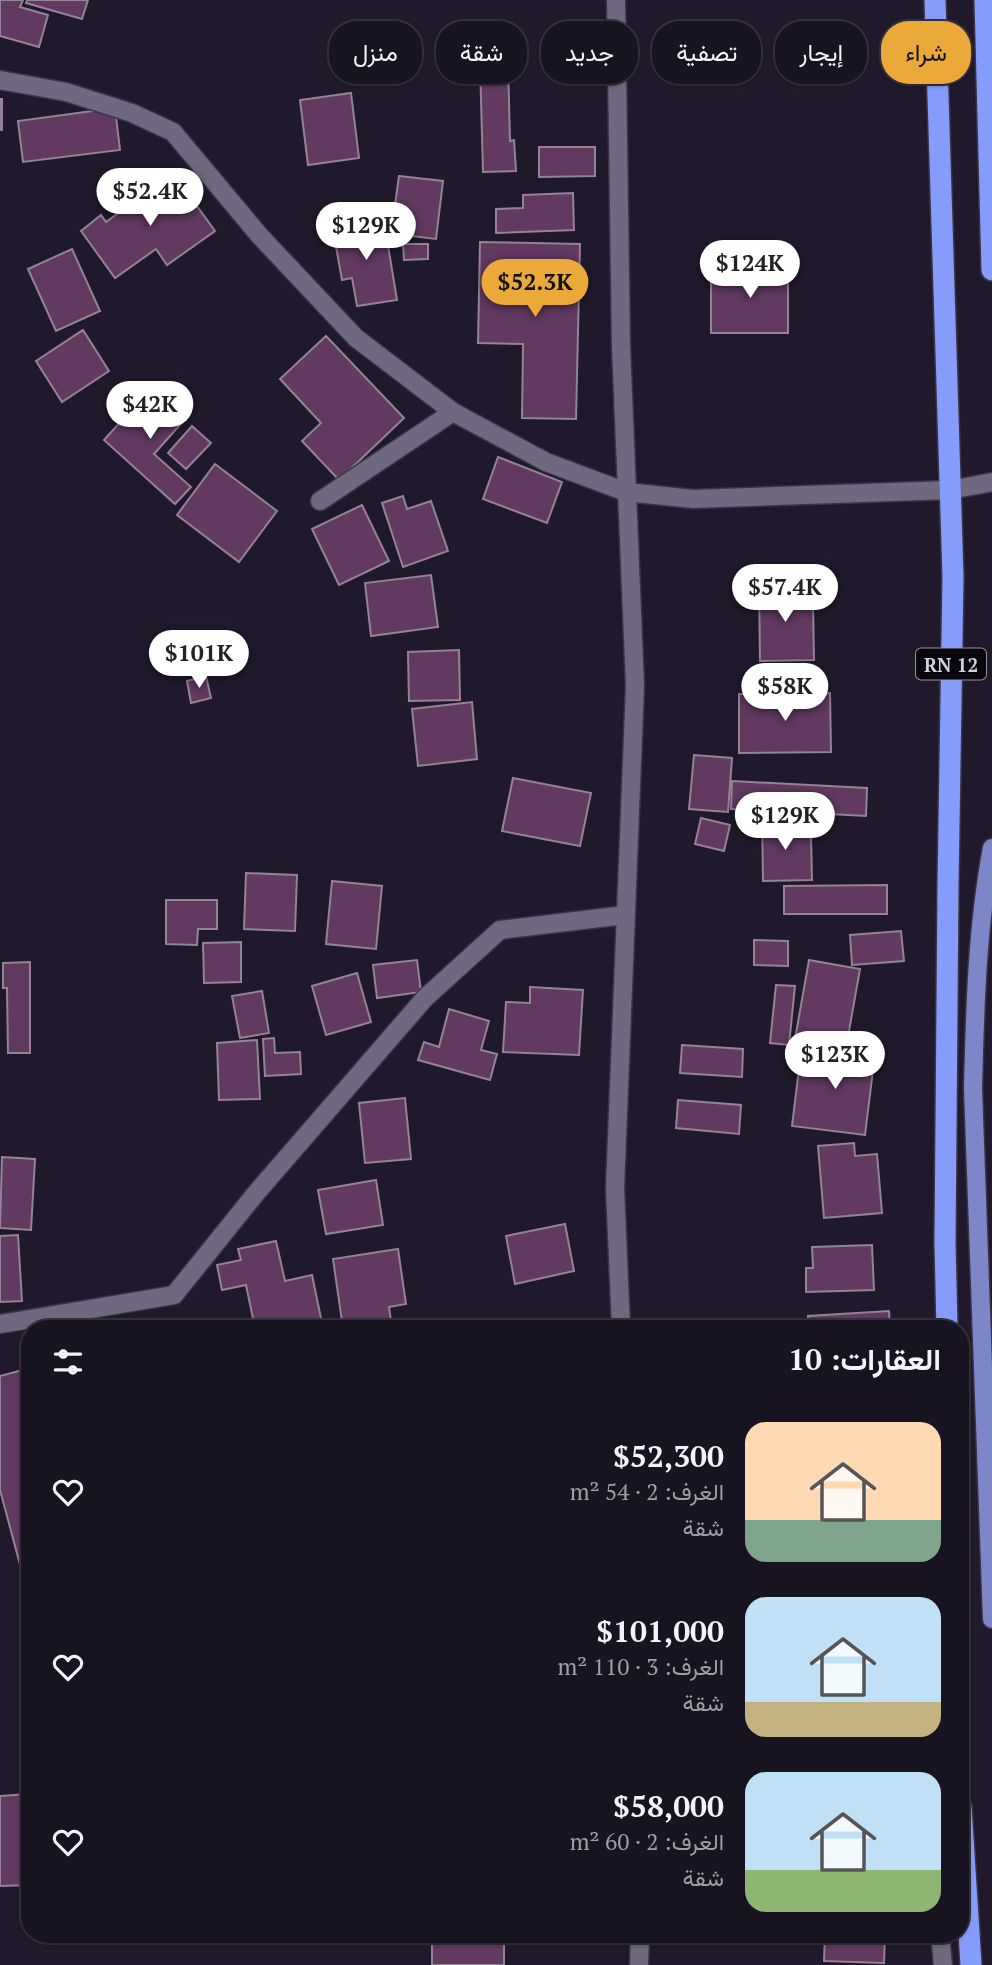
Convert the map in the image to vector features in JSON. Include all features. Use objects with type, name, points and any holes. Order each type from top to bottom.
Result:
[{"type":"highway","name":"RN 12","points":[[935,0],[953,577],[947,886],[947,1320]]},
{"type":"highway","points":[[985,0],[992,270]]},
{"type":"highway","points":[[969,1933],[971,1965]]},
{"type":"main road","points":[[992,848],[975,1007],[973,1088],[992,1619]]},
{"type":"street","points":[[616,0],[621,346],[635,686],[615,1188],[621,1320]]},
{"type":"street","points":[[0,80],[66,92],[132,113],[173,132],[259,235],[356,338],[453,411],[546,462],[626,492],[693,499],[950,491],[992,482]]},
{"type":"street","points":[[320,501],[453,411]]},
{"type":"street","points":[[24,1320],[174,1295],[257,1192],[425,998],[500,930],[625,915]]},
{"type":"street","points":[[0,1324],[21,1320]]},
{"type":"street","points":[[639,1965],[640,1943]]},
{"type":"street","points":[[941,1943],[943,1965]]},
{"type":"building","points":[[0,0],[23,0],[20,7],[48,15],[39,47],[0,36]]},
{"type":"building","points":[[27,0],[88,0],[82,19],[26,3]]},
{"type":"building","points":[[481,84],[509,84],[510,141],[514,140],[516,171],[483,172]]},
{"type":"building","points":[[351,93],[359,158],[308,165],[300,100]]},
{"type":"building","points":[[2,99],[2,130],[0,130]]},
{"type":"building","points":[[115,108],[120,150],[23,162],[18,121]]},
{"type":"building","points":[[539,147],[595,147],[595,176],[539,177]]},
{"type":"building","points":[[173,173],[215,231],[167,265],[156,249],[115,278],[81,231],[101,215],[106,222]]},
{"type":"building","points":[[399,176],[443,181],[436,239],[402,235],[405,213],[394,212]]},
{"type":"building","points":[[573,193],[574,230],[496,233],[496,209],[523,208],[523,195]]},
{"type":"building","points":[[384,221],[397,300],[357,306],[352,278],[342,280],[333,230]]},
{"type":"building","points":[[480,242],[580,244],[576,419],[522,418],[523,344],[478,343]]},
{"type":"building","points":[[403,244],[428,244],[428,259],[404,260]]},
{"type":"building","points":[[72,249],[100,311],[56,331],[28,269]]},
{"type":"building","points":[[711,268],[788,268],[788,333],[711,333]]},
{"type":"building","points":[[83,330],[109,371],[62,402],[36,361]]},
{"type":"building","points":[[326,336],[404,418],[339,480],[302,441],[321,423],[280,379]]},
{"type":"building","points":[[153,386],[187,417],[154,454],[191,487],[175,504],[104,440]]},
{"type":"building","points":[[192,426],[211,443],[186,469],[168,453]]},
{"type":"building","points":[[498,457],[562,482],[547,523],[483,499]]},
{"type":"building","points":[[215,464],[277,511],[239,562],[177,515]]},
{"type":"building","points":[[403,496],[407,509],[431,501],[448,551],[403,567],[382,503]]},
{"type":"building","points":[[362,505],[389,561],[339,585],[312,529]]},
{"type":"building","points":[[431,575],[438,627],[371,636],[365,583]]},
{"type":"building","points":[[792,582],[792,601],[813,600],[814,660],[760,661],[759,583]]},
{"type":"building","points":[[459,650],[460,700],[409,701],[408,652]]},
{"type":"building","points":[[206,676],[211,698],[191,703],[187,681]]},
{"type":"building","points":[[830,693],[831,752],[739,753],[739,694]]},
{"type":"building","points":[[472,702],[477,759],[418,766],[412,709]]},
{"type":"building","points":[[694,755],[732,758],[728,812],[689,809]]},
{"type":"building","points":[[513,778],[591,793],[580,846],[502,831]]},
{"type":"building","points":[[732,781],[867,788],[866,816],[731,809]]},
{"type":"building","points":[[790,817],[790,837],[811,836],[812,880],[763,881],[762,818]]},
{"type":"building","points":[[701,818],[730,825],[724,851],[695,844]]},
{"type":"building","points":[[246,873],[297,875],[295,931],[244,929]]},
{"type":"building","points":[[332,881],[382,886],[376,949],[326,944]]},
{"type":"building","points":[[887,885],[887,914],[784,914],[784,886]]},
{"type":"building","points":[[166,900],[217,900],[217,929],[198,929],[197,945],[166,944]]},
{"type":"building","points":[[901,931],[904,961],[852,965],[850,935]]},
{"type":"building","points":[[754,940],[788,941],[788,966],[754,965]]},
{"type":"building","points":[[241,942],[241,982],[204,983],[203,943]]},
{"type":"building","points":[[417,960],[421,992],[377,998],[373,965]]},
{"type":"building","points":[[809,960],[860,969],[846,1048],[795,1039]]},
{"type":"building","points":[[30,962],[30,1053],[8,1053],[7,988],[3,988],[3,963]]},
{"type":"building","points":[[357,973],[371,1022],[326,1035],[312,986]]},
{"type":"building","points":[[776,985],[795,986],[789,1045],[770,1043]]},
{"type":"building","points":[[530,987],[583,990],[579,1055],[503,1052],[506,1002],[530,1003]]},
{"type":"building","points":[[262,991],[269,1033],[240,1038],[232,996]]},
{"type":"building","points":[[449,1009],[489,1021],[481,1050],[497,1054],[490,1080],[418,1060],[424,1042],[439,1047]]},
{"type":"building","points":[[274,1038],[275,1053],[300,1052],[301,1074],[265,1076],[263,1039]]},
{"type":"building","points":[[257,1040],[260,1099],[219,1100],[217,1043]]},
{"type":"building","points":[[682,1045],[743,1049],[742,1077],[680,1073]]},
{"type":"building","points":[[809,1046],[875,1054],[865,1135],[792,1126],[799,1069],[812,1071],[813,1065],[807,1064]]},
{"type":"building","points":[[405,1098],[411,1159],[365,1163],[359,1103]]},
{"type":"building","points":[[678,1100],[741,1105],[739,1134],[676,1128]]},
{"type":"building","points":[[854,1143],[855,1156],[877,1154],[882,1213],[824,1218],[818,1146]]},
{"type":"building","points":[[2,1157],[35,1159],[31,1230],[0,1228]]},
{"type":"building","points":[[376,1180],[383,1225],[326,1234],[318,1190]]},
{"type":"building","points":[[565,1224],[574,1271],[515,1284],[506,1236]]},
{"type":"building","points":[[18,1235],[22,1301],[0,1302],[0,1236]]},
{"type":"building","points":[[276,1241],[285,1281],[312,1275],[321,1320],[253,1320],[246,1285],[222,1290],[217,1265],[241,1260],[238,1249]]},
{"type":"building","points":[[872,1245],[874,1290],[806,1292],[806,1268],[813,1268],[812,1247]]},
{"type":"building","points":[[398,1249],[406,1304],[389,1307],[391,1320],[342,1320],[333,1259]]},
{"type":"building","points":[[889,1311],[890,1320],[808,1320],[808,1316]]},
{"type":"building","points":[[21,1370],[21,1568],[0,1490],[0,1376]]},
{"type":"building","points":[[21,1794],[21,1885],[0,1886],[0,1796]]},
{"type":"building","points":[[432,1943],[504,1943],[504,1965],[432,1965]]},
{"type":"building","points":[[825,1943],[885,1943],[884,1963],[824,1961]]}]
